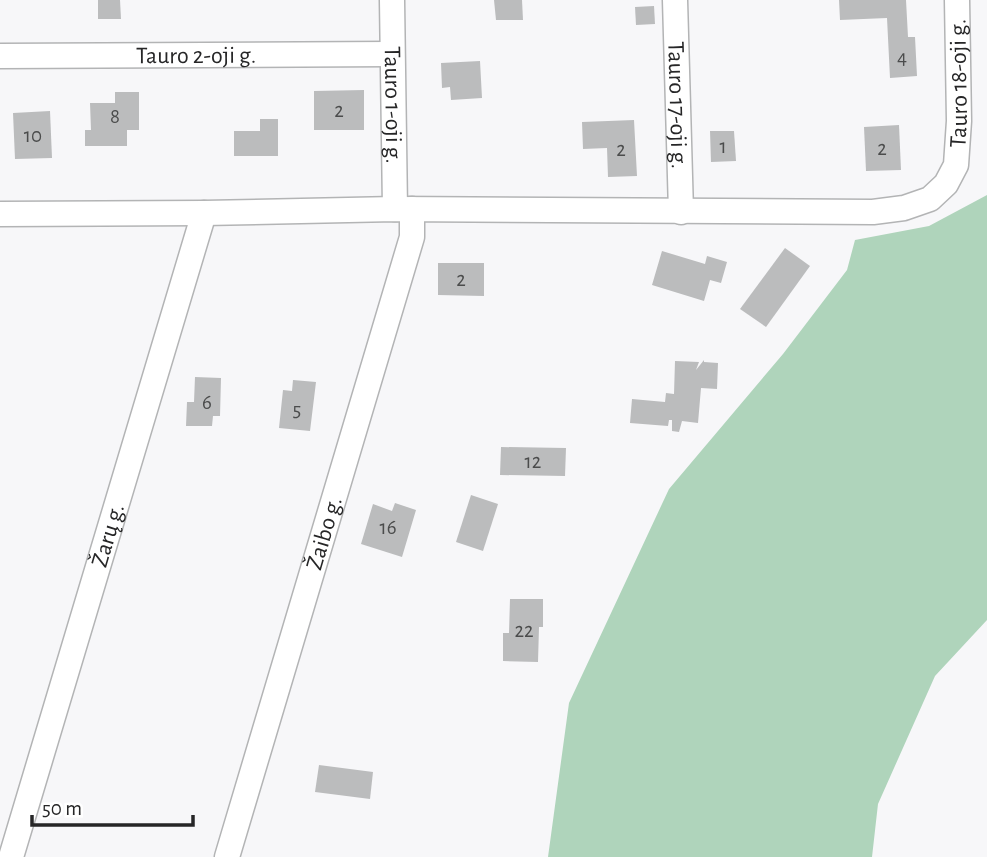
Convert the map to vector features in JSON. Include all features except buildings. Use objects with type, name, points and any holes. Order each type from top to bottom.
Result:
[{"type":"street","name":"Tauro 1-oji g.","points":[[392,0],[392,54],[404,209]]},
{"type":"street","name":"Tauro 17-oji g.","points":[[675,0],[681,212]]},
{"type":"street","name":"Tauro 18-oji g.","points":[[681,212],[873,212],[904,208],[930,199],[946,184],[956,165],[957,0]]},
{"type":"street","name":"Tauro 2-oji g.","points":[[0,56],[392,54]]},
{"type":"street","points":[[0,214],[404,209],[681,212]]},
{"type":"street","name":"Žaibo g.","points":[[227,857],[412,237],[404,209]]},
{"type":"street","name":"Žarų g.","points":[[11,857],[204,213]]},
{"type":"green space","points":[[987,195],[987,620],[935,676],[878,804],[872,857],[548,857],[569,703],[669,489],[783,354],[847,270],[855,240],[929,226]]}]
